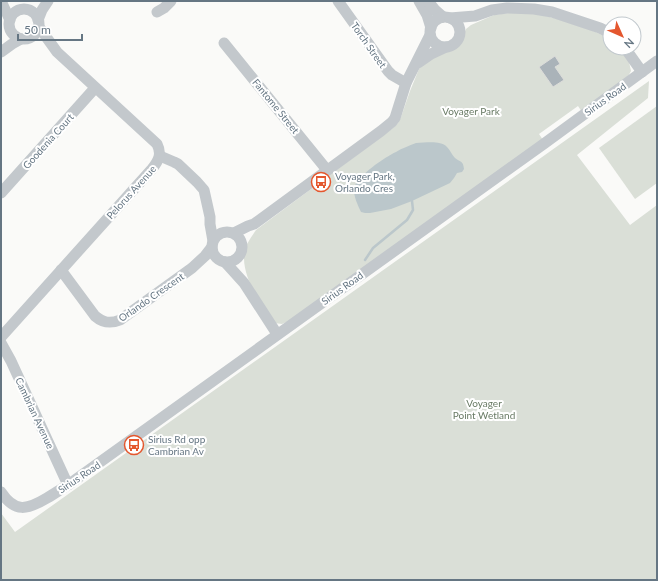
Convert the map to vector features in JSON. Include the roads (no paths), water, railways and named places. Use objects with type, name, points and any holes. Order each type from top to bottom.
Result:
[{"type":"street","points":[[1,1],[12,34],[16,37],[25,39]]},
{"type":"street","points":[[5,1],[13,7],[33,12],[38,23]]},
{"type":"street","points":[[1,47],[5,40],[12,14],[42,1]]},
{"type":"street","points":[[1,52],[12,44],[36,33],[42,10],[48,1]]},
{"type":"street","points":[[157,12],[171,1]]},
{"type":"street","name":"Torch Street","points":[[338,1],[388,71],[406,83]]},
{"type":"street","points":[[419,1],[427,14],[432,39],[436,44],[446,47]]},
{"type":"street","points":[[414,66],[431,54],[451,46],[460,36],[460,27],[458,23],[435,10],[428,1]]},
{"type":"street","points":[[212,244],[218,235],[254,224],[392,122],[397,113],[406,83],[435,21],[446,17],[475,16],[492,10],[514,7],[534,9],[554,6],[602,29]]},
{"type":"street","points":[[460,32],[475,16]]},
{"type":"street","name":"Pelorus Avenue","points":[[38,23],[57,52]]},
{"type":"street","name":"Pelorus Avenue","points":[[1,337],[152,168],[159,160],[160,156],[157,144],[57,52],[43,43],[25,39]]},
{"type":"street","name":"Fantome Street","points":[[224,43],[328,170]]},
{"type":"street","points":[[631,56],[642,72]]},
{"type":"street","name":"Sirius Road","points":[[1,492],[9,503],[24,508],[36,504],[68,485],[657,61]]},
{"type":"street","name":"Goodenia Court","points":[[1,193],[95,88]]},
{"type":"street","points":[[160,156],[178,164],[201,186],[205,195],[210,217],[213,253],[222,260],[244,283],[277,334]]},
{"type":"street","points":[[210,217],[229,232],[239,237],[242,244],[242,252],[239,256],[230,262],[222,260]]},
{"type":"street","points":[[242,244],[252,230],[254,224]]},
{"type":"street","name":"Orlando Crescent","points":[[61,270],[95,316],[99,320],[110,323],[120,320],[192,268],[205,256],[212,244]]},
{"type":"street","points":[[239,256],[244,283]]},
{"type":"street","name":"Orlando Crescent","points":[[192,268],[208,262],[222,260]]},
{"type":"street","name":"Cambrian Avenue","points":[[1,342],[68,485]]},
{"type":"waterway","points":[[365,260],[373,248],[407,220],[413,210],[412,201]]},
{"type":"place","name":"Voyager Park, Orlando Cres","points":[[321,182]]},
{"type":"place","name":"Sirius Rd opp Cambrian Av","points":[[134,445]]},
{"type":"park label","name":"Voyager Park","points":[[471,111]]},
{"type":"park label","name":"Voyager Point Wetland","points":[[484,408]]}]
